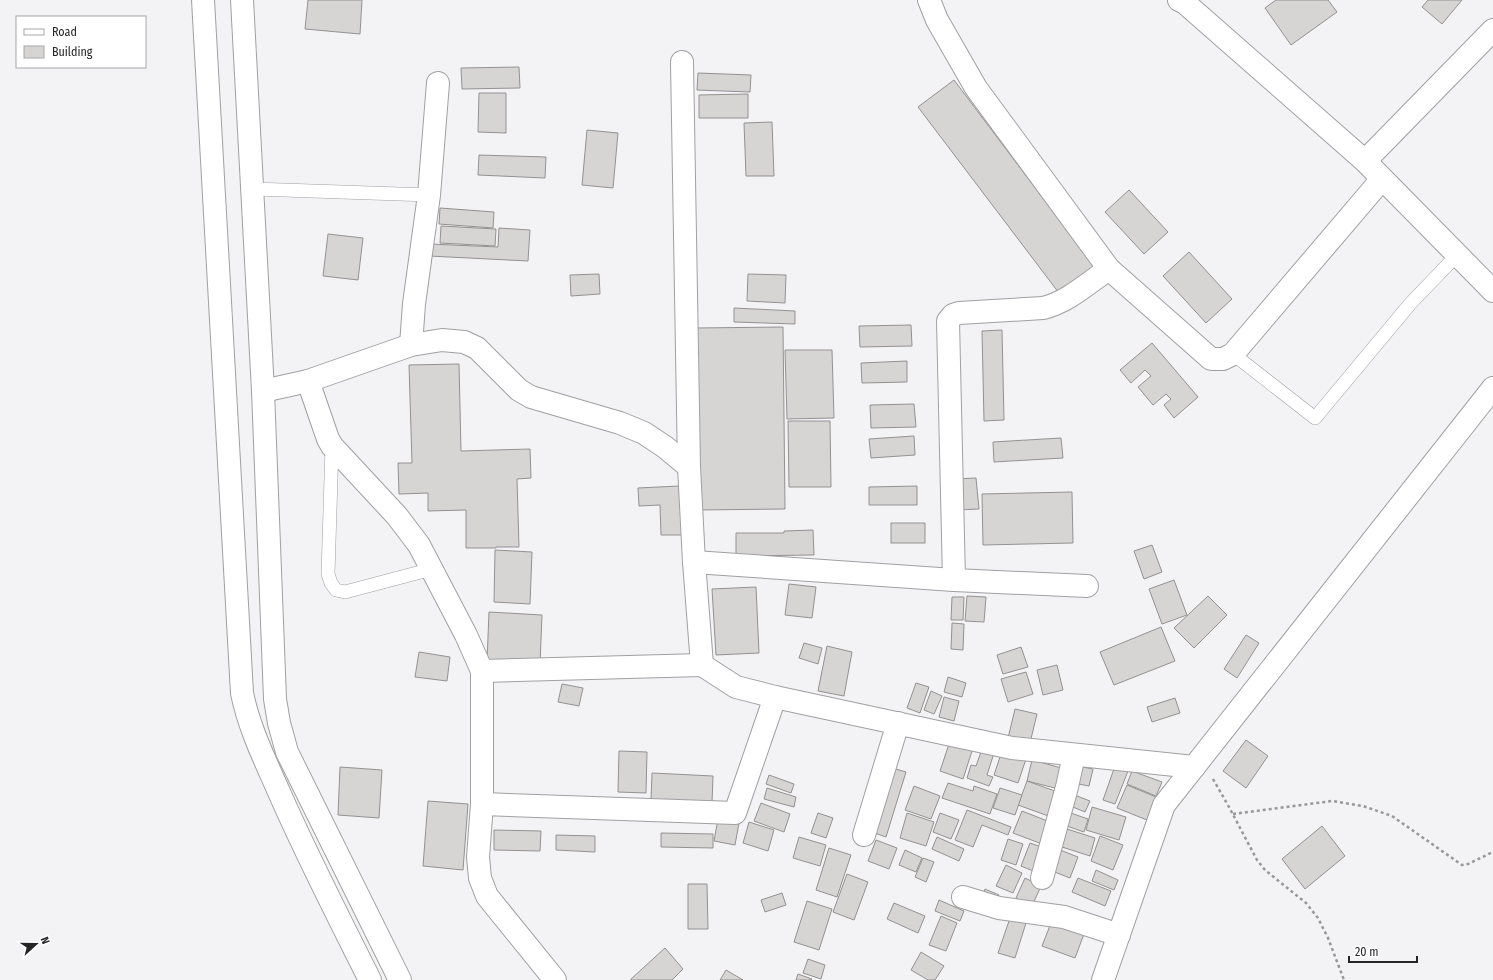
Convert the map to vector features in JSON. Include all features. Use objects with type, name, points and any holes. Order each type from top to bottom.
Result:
[{"type":"street","points":[[203,0],[242,693],[246,715],[256,742],[301,841],[370,980]]},
{"type":"street","points":[[242,0],[263,391],[275,699],[279,723],[287,752],[400,980]]},
{"type":"street","points":[[929,0],[937,20],[976,88],[1109,269],[1211,359],[1223,359],[1233,354],[1382,179]]},
{"type":"street","points":[[1185,1],[1365,161],[1493,290]]},
{"type":"street","points":[[1365,161],[1493,30]]},
{"type":"street","points":[[682,62],[689,467],[694,562],[702,665]]},
{"type":"street","points":[[411,345],[414,304],[429,195],[438,83]]},
{"type":"street","points":[[954,580],[948,321],[953,315],[959,313],[1043,308],[1053,306],[1067,299],[1109,269]]},
{"type":"street","points":[[263,391],[308,381],[411,345],[442,340],[464,342],[476,348],[519,390],[531,397],[620,423],[644,433],[665,446],[689,467]]},
{"type":"street","points":[[308,381],[325,432],[332,446],[396,516],[419,545],[466,635],[482,671],[482,804],[478,857],[480,878],[487,896],[555,980]]},
{"type":"street","points":[[1103,980],[1164,805],[1493,388]]},
{"type":"street","points":[[694,562],[954,580],[1087,586]]},
{"type":"street","points":[[482,671],[702,665],[736,686],[775,697],[1012,748],[1074,755],[1197,763]]},
{"type":"street","points":[[482,804],[735,813],[775,697]]},
{"type":"street","points":[[864,835],[898,723]]},
{"type":"street","points":[[1042,878],[1068,787],[1074,755]]},
{"type":"street","points":[[963,896],[999,908],[1064,917],[1119,935]]},
{"type":"lane","points":[[252,190],[429,195]]},
{"type":"lane","points":[[1233,354],[1315,418],[1410,304],[1457,255]]},
{"type":"lane","points":[[332,446],[328,574],[331,583],[336,590],[345,592],[432,569]]},
{"type":"path","points":[[1197,763],[1233,814],[1257,860],[1265,870],[1306,903],[1318,918],[1328,938],[1344,980]]},
{"type":"path","points":[[1233,814],[1332,801],[1363,806],[1392,816],[1457,863],[1462,865],[1468,864],[1493,852]]},
{"type":"building","points":[[308,0],[362,0],[360,34],[305,29]]},
{"type":"building","points":[[1276,0],[1328,0],[1337,12],[1291,45],[1265,8]]},
{"type":"building","points":[[1428,0],[1462,0],[1442,24],[1422,7]]},
{"type":"building","points":[[519,67],[520,88],[462,89],[461,68]]},
{"type":"building","points":[[698,73],[751,75],[750,92],[697,90]]},
{"type":"building","points":[[954,80],[1097,270],[1062,297],[918,107]]},
{"type":"building","points":[[479,93],[506,93],[506,133],[478,132]]},
{"type":"building","points":[[748,94],[748,118],[699,118],[699,95]]},
{"type":"building","points":[[772,122],[774,176],[746,176],[744,123]]},
{"type":"building","points":[[587,130],[618,133],[613,188],[582,185]]},
{"type":"building","points":[[479,155],[546,157],[545,178],[478,175]]},
{"type":"building","points":[[1129,190],[1168,232],[1144,254],[1105,212]]},
{"type":"building","points":[[440,208],[494,212],[493,228],[439,224]]},
{"type":"building","points":[[441,226],[496,229],[495,246],[440,243]]},
{"type":"building","points":[[499,228],[530,230],[528,261],[429,256],[430,244],[498,247]]},
{"type":"building","points":[[328,234],[363,238],[358,280],[323,276]]},
{"type":"building","points":[[1189,252],[1232,299],[1206,323],[1163,276]]},
{"type":"building","points":[[599,274],[600,294],[571,296],[570,275]]},
{"type":"building","points":[[748,274],[786,275],[785,303],[747,301]]},
{"type":"building","points":[[734,308],[795,311],[795,324],[734,322]]},
{"type":"building","points":[[911,325],[912,346],[860,347],[859,326]]},
{"type":"building","points":[[783,327],[785,509],[697,510],[695,328]]},
{"type":"building","points":[[1002,330],[1004,420],[984,421],[982,331]]},
{"type":"building","points":[[1152,343],[1198,397],[1174,418],[1164,405],[1171,399],[1166,394],[1153,405],[1138,387],[1151,376],[1145,370],[1131,383],[1120,370]]},
{"type":"building","points":[[785,350],[832,350],[834,418],[787,419]]},
{"type":"building","points":[[907,361],[907,382],[862,383],[861,363]]},
{"type":"building","points":[[459,364],[461,451],[530,449],[531,478],[517,479],[519,547],[466,548],[466,510],[428,511],[428,493],[399,494],[398,463],[412,463],[409,365]]},
{"type":"building","points":[[914,404],[916,427],[871,428],[870,405]]},
{"type":"building","points":[[788,421],[830,421],[831,487],[789,487]]},
{"type":"building","points":[[914,436],[915,455],[871,458],[869,439]]},
{"type":"building","points":[[1061,438],[1063,458],[994,462],[993,442]]},
{"type":"building","points":[[976,478],[979,509],[957,510],[955,479]]},
{"type":"building","points":[[679,486],[682,535],[661,535],[660,505],[639,506],[638,488]]},
{"type":"building","points":[[917,486],[917,505],[869,505],[869,487]]},
{"type":"building","points":[[1072,492],[1073,543],[983,545],[982,494]]},
{"type":"building","points":[[891,523],[925,523],[925,543],[891,543]]},
{"type":"building","points":[[813,530],[814,555],[736,556],[736,533],[784,533],[784,531]]},
{"type":"building","points":[[1152,545],[1162,572],[1144,579],[1134,551]]},
{"type":"building","points":[[495,550],[532,552],[530,604],[494,602]]},
{"type":"building","points":[[1174,580],[1187,615],[1162,624],[1149,589]]},
{"type":"building","points":[[789,584],[816,587],[812,618],[785,615]]},
{"type":"building","points":[[756,587],[759,653],[716,655],[712,589]]},
{"type":"building","points":[[967,596],[986,597],[984,622],[965,621]]},
{"type":"building","points":[[1208,596],[1227,615],[1194,648],[1174,628]]},
{"type":"building","points":[[952,597],[964,597],[963,620],[951,620]]},
{"type":"building","points":[[489,612],[542,615],[540,664],[487,662]]},
{"type":"building","points":[[952,623],[964,624],[963,650],[951,649]]},
{"type":"building","points":[[1161,627],[1175,661],[1114,685],[1100,652]]},
{"type":"building","points":[[1246,635],[1259,643],[1237,678],[1224,669]]},
{"type":"building","points":[[804,643],[822,648],[818,664],[799,658]]},
{"type":"building","points":[[827,646],[852,652],[844,696],[818,691]]},
{"type":"building","points":[[1021,647],[1028,667],[1003,674],[997,655]]},
{"type":"building","points":[[419,652],[450,657],[447,681],[415,677]]},
{"type":"building","points":[[1057,665],[1063,690],[1043,695],[1037,670]]},
{"type":"building","points":[[1026,672],[1033,694],[1008,702],[1001,679]]},
{"type":"building","points":[[948,677],[966,683],[962,697],[944,692]]},
{"type":"building","points":[[916,683],[929,687],[920,713],[907,708]]},
{"type":"building","points":[[562,684],[583,688],[579,706],[558,702]]},
{"type":"building","points":[[931,691],[942,696],[934,714],[924,710]]},
{"type":"building","points":[[944,697],[959,701],[954,721],[939,717]]},
{"type":"building","points":[[1175,698],[1180,713],[1152,722],[1147,707]]},
{"type":"building","points":[[1015,709],[1037,714],[1030,743],[1008,738]]},
{"type":"building","points":[[1246,740],[1268,756],[1246,788],[1223,771]]},
{"type":"building","points":[[950,741],[973,748],[963,779],[940,771]]},
{"type":"building","points":[[982,749],[994,753],[987,775],[993,777],[989,786],[967,778],[971,765],[976,766]]},
{"type":"building","points":[[619,751],[647,752],[646,793],[618,792]]},
{"type":"building","points":[[1002,751],[1026,759],[1018,783],[994,775]]},
{"type":"building","points":[[1032,760],[1069,770],[1063,790],[1027,781]]},
{"type":"building","points":[[1077,766],[1093,769],[1089,786],[1073,783]]},
{"type":"building","points":[[1115,766],[1128,771],[1115,804],[1103,800]]},
{"type":"building","points":[[340,767],[382,770],[379,818],[338,815]]},
{"type":"building","points":[[892,768],[906,772],[886,837],[872,832]]},
{"type":"building","points":[[1132,771],[1162,782],[1156,796],[1127,784]]},
{"type":"building","points":[[652,773],[713,776],[712,803],[651,800]]},
{"type":"building","points":[[769,775],[794,784],[791,793],[766,784]]},
{"type":"building","points":[[1027,781],[1063,794],[1054,818],[1018,805]]},
{"type":"building","points":[[948,783],[973,791],[974,786],[997,794],[990,814],[942,798]]},
{"type":"building","points":[[1127,785],[1156,797],[1147,820],[1117,808]]},
{"type":"building","points":[[914,786],[940,796],[931,819],[905,810]]},
{"type":"building","points":[[767,788],[796,797],[794,807],[764,799]]},
{"type":"building","points":[[1000,788],[1022,795],[1015,815],[993,808]]},
{"type":"building","points":[[1072,794],[1090,801],[1085,812],[1068,805]]},
{"type":"building","points":[[428,801],[468,804],[463,870],[423,866]]},
{"type":"building","points":[[761,803],[790,814],[784,832],[754,821]]},
{"type":"building","points":[[1092,807],[1126,817],[1119,840],[1086,830]]},
{"type":"building","points":[[967,810],[1011,827],[1008,835],[982,825],[973,847],[955,840]]},
{"type":"building","points":[[1022,811],[1050,822],[1042,844],[1013,833]]},
{"type":"building","points":[[1065,811],[1088,819],[1084,832],[1061,824]]},
{"type":"building","points":[[818,813],[833,818],[826,838],[811,833]]},
{"type":"building","points":[[907,813],[934,822],[926,846],[900,838]]},
{"type":"building","points":[[940,813],[959,820],[951,839],[933,832]]},
{"type":"building","points":[[718,819],[739,823],[735,845],[714,841]]},
{"type":"building","points":[[749,822],[774,830],[768,851],[743,843]]},
{"type":"building","points":[[1322,826],[1345,856],[1305,889],[1282,859]]},
{"type":"building","points":[[1067,829],[1095,838],[1090,856],[1062,847]]},
{"type":"building","points":[[494,830],[541,831],[540,851],[494,850]]},
{"type":"building","points":[[661,833],[713,834],[713,848],[661,847]]},
{"type":"building","points":[[556,835],[595,836],[595,852],[556,850]]},
{"type":"building","points":[[1100,836],[1123,845],[1113,870],[1091,861]]},
{"type":"building","points":[[799,837],[826,845],[820,866],[793,858]]},
{"type":"building","points":[[937,837],[964,849],[959,861],[932,849]]},
{"type":"building","points":[[1008,839],[1023,844],[1016,865],[1001,860]]},
{"type":"building","points":[[876,840],[897,848],[889,869],[868,861]]},
{"type":"building","points":[[1030,843],[1047,849],[1038,873],[1021,866]]},
{"type":"building","points":[[829,848],[851,855],[837,897],[816,890]]},
{"type":"building","points":[[1055,848],[1078,857],[1070,878],[1047,869]]},
{"type":"building","points":[[905,850],[922,858],[916,872],[899,865]]},
{"type":"building","points":[[923,858],[934,862],[926,882],[915,877]]},
{"type":"building","points":[[1006,865],[1022,873],[1013,893],[996,886]]},
{"type":"building","points":[[1096,870],[1118,880],[1114,890],[1092,881]]},
{"type":"building","points":[[847,874],[868,882],[854,920],[833,912]]},
{"type":"building","points":[[1025,878],[1041,886],[1032,906],[1016,898]]},
{"type":"building","points":[[1078,878],[1111,891],[1105,906],[1072,892]]},
{"type":"building","points":[[688,884],[707,884],[708,929],[688,929]]},
{"type":"building","points":[[985,889],[999,895],[994,906],[980,900]]},
{"type":"building","points":[[782,893],[786,905],[765,912],[761,900]]},
{"type":"building","points":[[939,900],[964,911],[960,921],[935,911]]},
{"type":"building","points":[[807,901],[832,909],[819,950],[794,942]]},
{"type":"building","points":[[894,903],[925,916],[918,933],[887,919]]},
{"type":"building","points":[[941,916],[957,923],[946,951],[929,945]]},
{"type":"building","points":[[1010,918],[1026,923],[1015,958],[998,953]]},
{"type":"building","points":[[1051,923],[1084,934],[1075,958],[1042,946]]},
{"type":"building","points":[[665,948],[683,969],[672,980],[631,980],[631,979]]},
{"type":"building","points":[[921,952],[944,966],[935,980],[928,980],[911,970]]},
{"type":"building","points":[[808,959],[825,965],[821,979],[803,973]]},
{"type":"building","points":[[726,970],[743,980],[720,980]]},
{"type":"building","points":[[798,974],[812,979],[796,980]]}]
